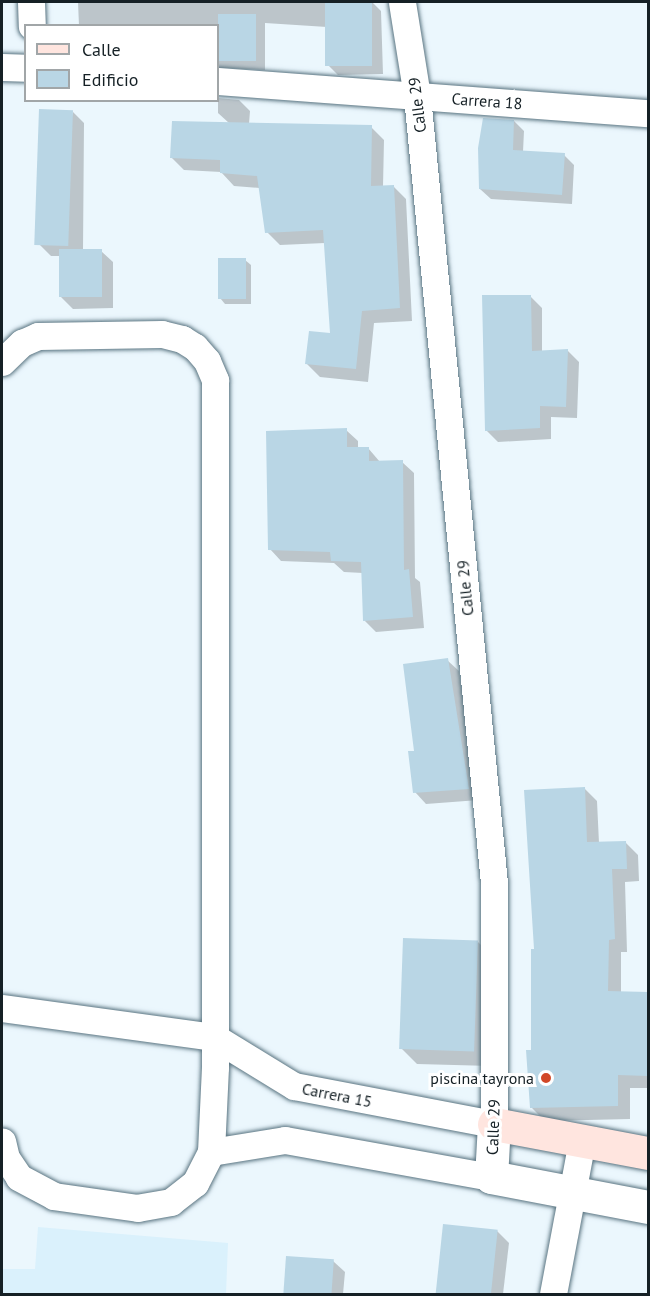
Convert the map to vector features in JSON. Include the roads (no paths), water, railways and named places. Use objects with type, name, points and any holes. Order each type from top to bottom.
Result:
[{"type":"main road","name":"Carrera 15","points":[[494,1124],[648,1153]]},
{"type":"street","points":[[31,2],[32,24]]},
{"type":"street","name":"Calle 29","points":[[402,2],[417,96],[494,883],[494,1124],[491,1178]]},
{"type":"street","points":[[2,68],[24,68]]},
{"type":"street","name":"Carrera 18","points":[[219,81],[648,113]]},
{"type":"street","points":[[2,362],[22,343],[38,336],[162,334],[182,339],[195,347],[207,361],[215,380],[214,1037],[211,1152],[195,1183],[183,1195],[155,1207],[138,1208],[54,1196],[31,1186],[6,1158],[2,1141]]},
{"type":"street","name":"Carrera 15","points":[[2,1008],[214,1037],[294,1086],[494,1124]]},
{"type":"street","points":[[211,1152],[285,1140],[648,1207]]},
{"type":"street","points":[[553,1294],[582,1140]]},
{"type":"place","name":"piscina tayrona","points":[[546,1078]]}]
